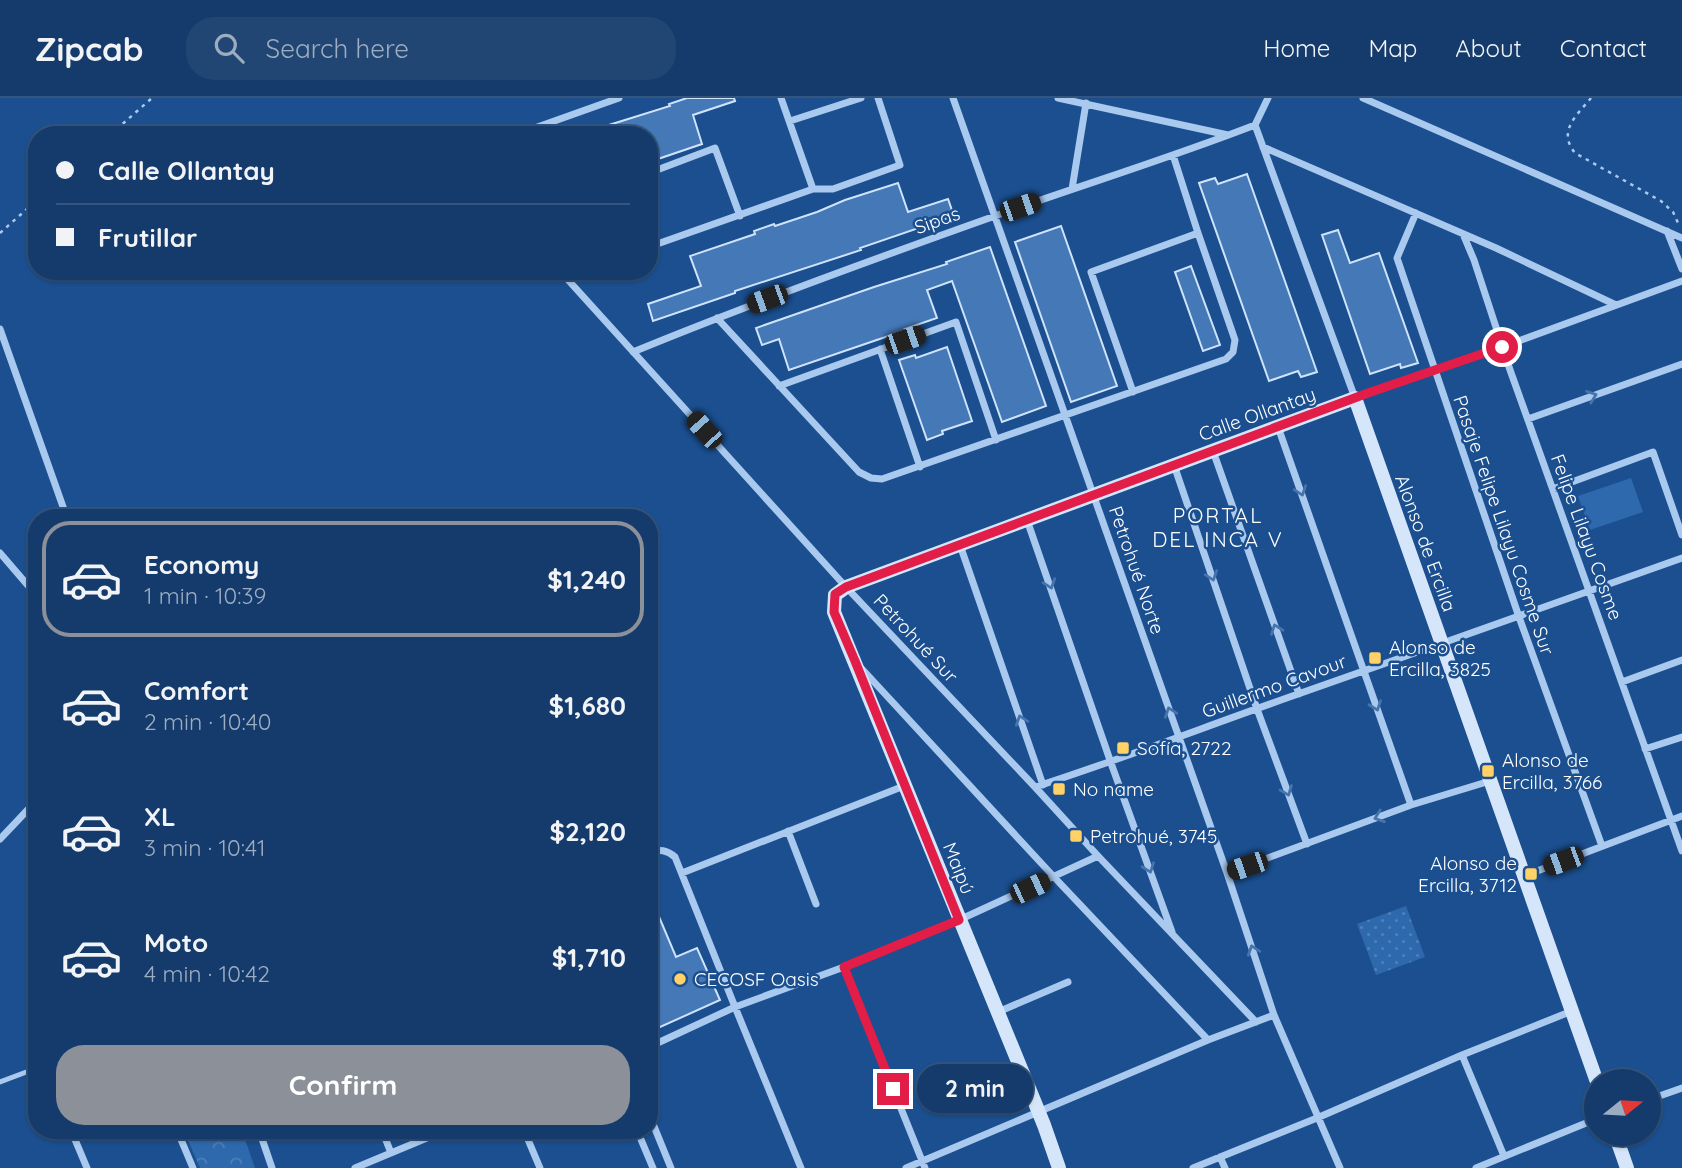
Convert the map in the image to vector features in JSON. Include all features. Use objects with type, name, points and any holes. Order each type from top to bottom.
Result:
[{"type":"street","points":[[539,126],[619,98]]},
{"type":"street","points":[[781,98],[813,189]]},
{"type":"street","points":[[790,121],[861,98]]},
{"type":"street","points":[[658,243],[813,189],[833,189],[900,165],[878,98]]},
{"type":"street","name":"Petrohué Norte","points":[[953,98],[1227,873],[1274,1015],[1340,1168]]},
{"type":"street","points":[[1058,98],[1228,135]]},
{"type":"street","points":[[1255,125],[1268,98]]},
{"type":"street","points":[[1363,98],[1681,237]]},
{"type":"street","points":[[1072,189],[1086,103]]},
{"type":"street","name":"Sipas","points":[[633,352],[717,318],[994,216],[1255,125]]},
{"type":"street","name":"Alonso de Ercilla","points":[[1255,125],[1355,398],[1592,1069]]},
{"type":"street","points":[[1263,147],[1463,233],[1616,305]]},
{"type":"street","points":[[658,170],[715,148],[740,216]]},
{"type":"street","points":[[717,318],[859,472],[882,480],[1226,359],[1233,352],[1235,340],[1173,155]]},
{"type":"street","name":"Pasaje Felipe Lilayu Cosme Sur","points":[[1416,213],[1397,258],[1519,617],[1602,846]]},
{"type":"street","points":[[1667,231],[1682,269]]},
{"type":"street","points":[[1133,392],[1091,272],[1198,233]]},
{"type":"street","name":"Felipe Lilayu Cosme","points":[[1463,233],[1682,850]]},
{"type":"street","name":"Petrohué Sur","points":[[568,280],[846,587],[1039,786],[1098,856],[1256,1022]]},
{"type":"street","name":"Calle Ollantay","points":[[846,587],[1355,398],[1669,288],[1682,281]]},
{"type":"street","points":[[779,386],[956,322],[996,440]]},
{"type":"street","points":[[0,328],[65,509]]},
{"type":"street","points":[[880,349],[920,467]]},
{"type":"street","points":[[1528,419],[1682,364]]},
{"type":"street","points":[[1278,427],[1411,806]]},
{"type":"street","points":[[1213,451],[1299,694]]},
{"type":"street","points":[[1553,489],[1653,452],[1682,535]]},
{"type":"street","points":[[1174,465],[1257,709],[1307,844]]},
{"type":"street","points":[[1027,520],[1173,934]]},
{"type":"street","points":[[960,545],[1039,786]]},
{"type":"street","points":[[0,553],[28,586]]},
{"type":"street","name":"Guillermo Cavour","points":[[1039,786],[1111,763],[1682,558]]},
{"type":"street","name":"Maipú","points":[[846,587],[835,594],[834,612],[1059,1168]]},
{"type":"street","points":[[1622,682],[1682,660]]},
{"type":"street","points":[[855,661],[1208,1040]]},
{"type":"street","points":[[1645,749],[1682,737]]},
{"type":"street","points":[[1227,873],[1490,780]]},
{"type":"street","points":[[682,873],[904,786]]},
{"type":"street","points":[[0,839],[28,809]]},
{"type":"street","points":[[1523,876],[1682,816]]},
{"type":"street","points":[[788,831],[816,904]]},
{"type":"street","points":[[658,850],[676,857],[734,1007],[801,1168]]},
{"type":"street","points":[[658,1043],[734,1007],[844,967],[959,920],[1098,856]]},
{"type":"street","points":[[844,967],[924,1165]]},
{"type":"street","points":[[997,1012],[1068,982]]},
{"type":"street","points":[[1193,1168],[1572,1011]]},
{"type":"street","points":[[906,1168],[924,1165],[1208,1040],[1274,1015]]},
{"type":"street","points":[[1462,1055],[1504,1156]]},
{"type":"street","points":[[1661,1095],[1682,1088]]},
{"type":"street","points":[[1476,1168],[1584,1124]]},
{"type":"street","points":[[658,1136],[671,1168]]},
{"type":"street","points":[[75,1139],[87,1168]]},
{"type":"street","points":[[181,1139],[193,1168]]},
{"type":"street","points":[[262,1139],[272,1168]]},
{"type":"street","points":[[386,1139],[391,1153]]},
{"type":"street","points":[[355,1168],[424,1139]]},
{"type":"street","points":[[528,1139],[540,1168]]},
{"type":"street","points":[[642,1139],[653,1168]]},
{"type":"street","points":[[1619,1146],[1627,1168]]},
{"type":"street","points":[[1220,1157],[1225,1168]]},
{"type":"lane","points":[[0,1083],[28,1072]]},
{"type":"path","points":[[120,126],[152,98]]},
{"type":"path","points":[[1591,98],[1570,123],[1567,137],[1574,153],[1668,206],[1677,220],[1681,237]]},
{"type":"path","points":[[0,233],[28,208]]},
{"type":"green space","points":[[1631,478],[1643,512],[1590,530],[1578,496]]},
{"type":"green space","points":[[1406,906],[1425,957],[1376,975],[1357,924]]},
{"type":"green space","points":[[187,1139],[245,1139],[255,1168],[200,1168]]},
{"type":"building","points":[[687,98],[734,98],[735,101],[693,115],[702,144],[658,159],[658,126],[609,126],[670,106],[669,104]]},
{"type":"building","points":[[1247,174],[1317,372],[1301,377],[1298,371],[1269,381],[1199,183],[1215,178],[1218,184]]},
{"type":"building","points":[[898,183],[908,212],[948,199],[954,216],[653,321],[648,304],[701,286],[690,256],[755,234],[754,231]]},
{"type":"building","points":[[1061,226],[1117,386],[1071,402],[1015,242]]},
{"type":"building","points":[[1338,230],[1350,263],[1379,253],[1418,363],[1401,368],[1400,364],[1370,374],[1322,235]]},
{"type":"building","points":[[990,247],[1046,406],[1002,422],[952,281],[927,290],[937,318],[789,370],[779,339],[762,345],[756,328]]},
{"type":"building","points":[[1191,266],[1220,345],[1203,351],[1175,272]]},
{"type":"building","points":[[947,347],[972,421],[942,431],[943,434],[927,440],[899,360],[915,355],[916,358]]},
{"type":"building","name":"CECOSF Oasis","points":[[658,914],[676,957],[697,948],[720,1000],[658,1028]]},
{"type":"place","name":"Alonso de Ercilla, 3825","points":[[1375,658]]},
{"type":"place","name":"Sofía, 2722","points":[[1123,748]]},
{"type":"place","name":"Alonso de Ercilla, 3766","points":[[1488,771]]},
{"type":"place","name":"No name","points":[[1059,789]]},
{"type":"place","name":"Petrohué, 3745","points":[[1076,836]]},
{"type":"place","name":"Alonso de Ercilla, 3712","points":[[1531,874]]},
{"type":"place","name":"CECOSF Oasis","points":[[680,979]]},
{"type":"district","name":"PORTAL DEL INCA V","points":[[1218,528]]},
{"type":"route","points":[[893,1089],[844,967],[959,920],[834,612],[835,594],[846,587],[1368,393],[1502,347]]}]
